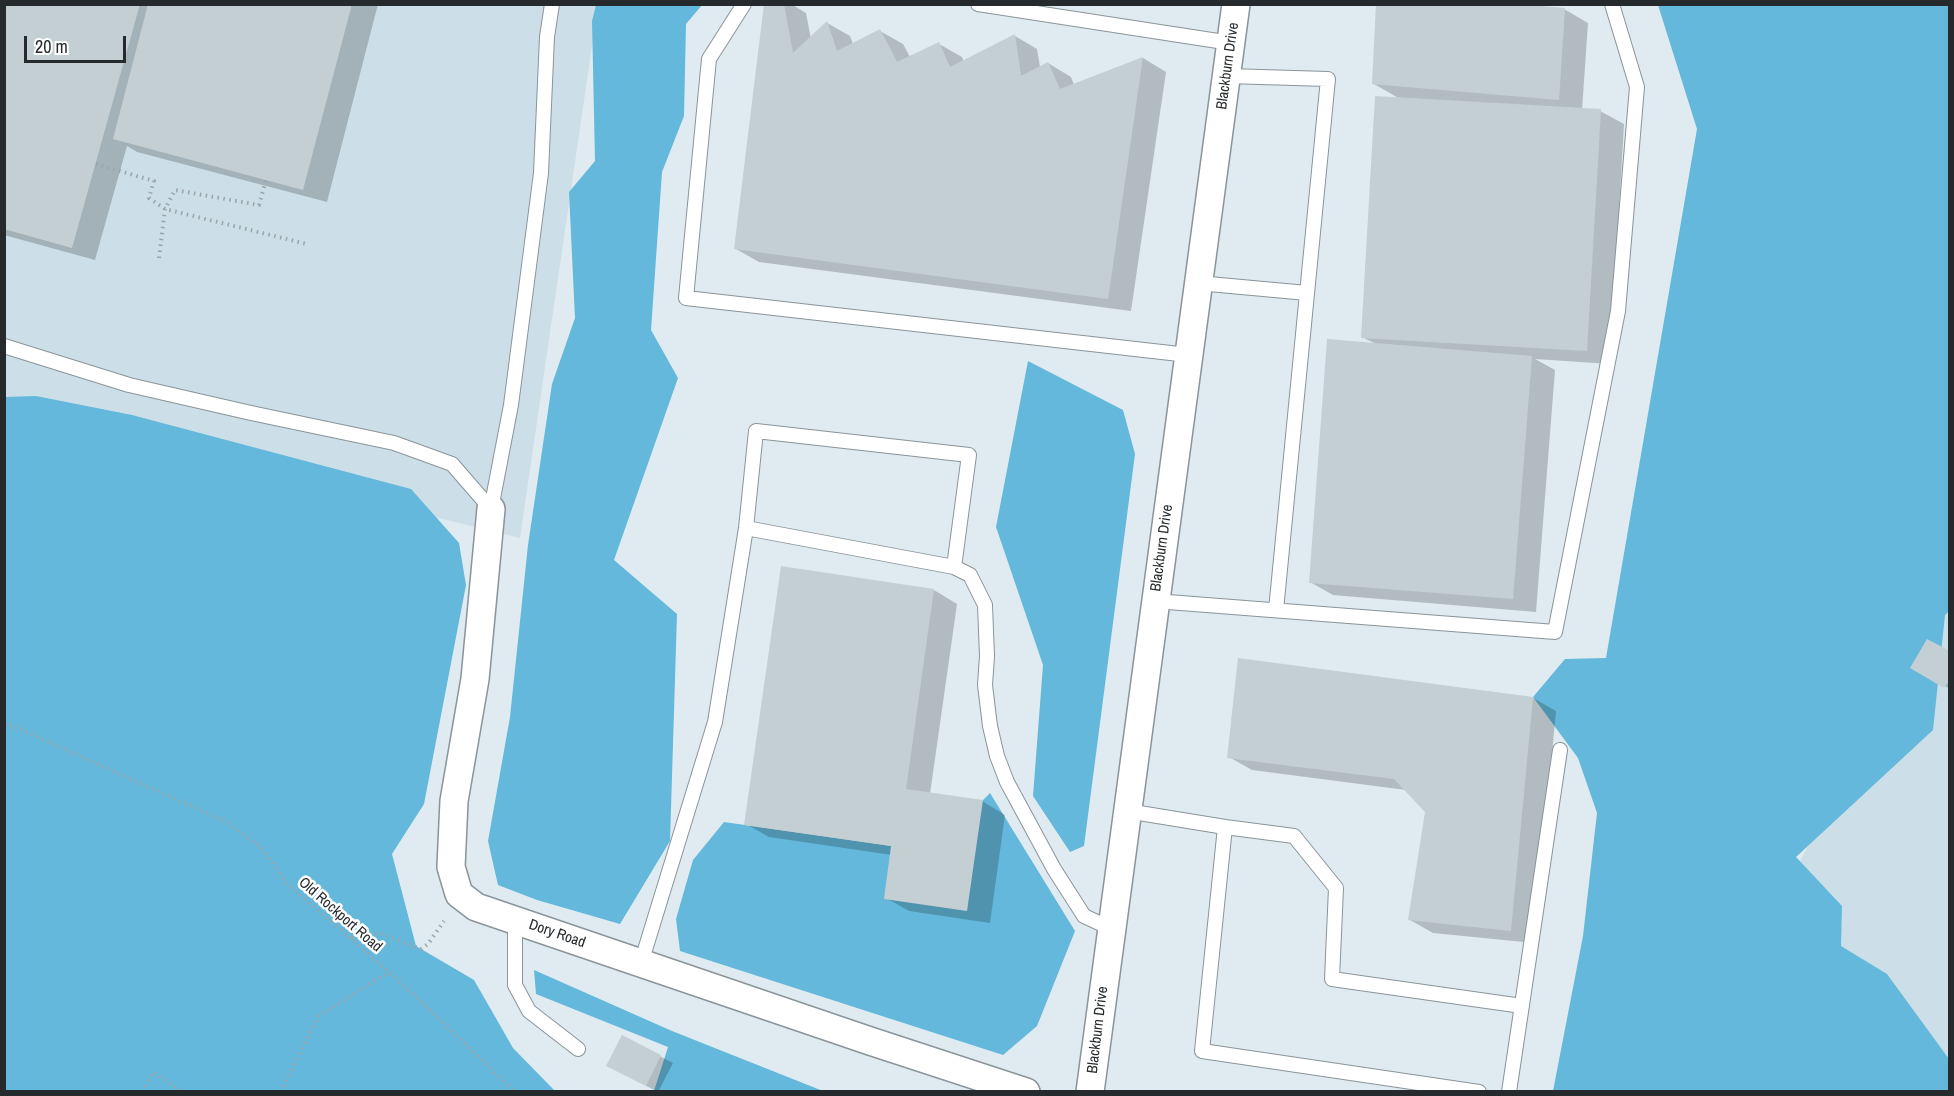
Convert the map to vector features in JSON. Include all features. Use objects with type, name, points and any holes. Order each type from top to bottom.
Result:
[{"type":"street","name":"Blackburn Drive","points":[[1090,1092],[1236,4]]},
{"type":"street","points":[[459,894],[451,867],[454,801],[475,679],[491,509]]},
{"type":"street","name":"Dory Road","points":[[459,894],[476,907],[1026,1092]]},
{"type":"lane","points":[[491,509],[511,405],[541,173],[547,37],[552,4]]},
{"type":"lane","points":[[744,4],[709,59],[686,298],[1188,355]]},
{"type":"lane","points":[[978,4],[1231,43]]},
{"type":"lane","points":[[1155,601],[1555,632],[1618,311],[1637,87],[1612,4]]},
{"type":"lane","points":[[1227,76],[1328,79],[1276,610]]},
{"type":"lane","points":[[1198,283],[1307,293]]},
{"type":"lane","points":[[4,346],[129,385],[394,443],[452,464],[491,509]]},
{"type":"lane","points":[[641,963],[715,722],[746,528],[756,431],[969,455],[954,567]]},
{"type":"lane","points":[[746,528],[954,567],[970,575],[985,605],[986,695],[997,756],[1007,782],[1054,868],[1084,916],[1112,929]]},
{"type":"lane","points":[[1509,1092],[1560,750]]},
{"type":"lane","points":[[1127,811],[1294,836],[1336,888],[1332,979],[1522,1006]]},
{"type":"lane","points":[[1225,827],[1202,1051],[1479,1092]]},
{"type":"lane","points":[[515,919],[515,985],[529,1011],[578,1049]]},
{"type":"path","points":[[96,164],[154,181],[149,198],[165,209],[307,244]]},
{"type":"path","points":[[159,258],[165,209],[175,190],[258,205],[266,180]]},
{"type":"path","name":"Old Rockport Road","points":[[4,722],[225,821],[263,849],[287,884],[352,939],[515,1092]]},
{"type":"path","points":[[352,939],[379,933],[421,948],[428,944],[438,931],[459,894]]},
{"type":"path","points":[[281,1092],[318,1017],[388,972]]},
{"type":"path","points":[[143,1092],[153,1072],[184,1092]]},
{"type":"shaded area","points":[[5,5],[598,5],[520,538],[5,412]]},
{"type":"shaded area","points":[[596,5],[702,5],[686,24],[684,116],[662,172],[651,330],[678,378],[614,560],[677,614],[670,841],[620,924],[537,900],[498,885],[488,841],[510,717],[528,545],[552,384],[575,318],[569,192],[595,161],[592,21]]},
{"type":"shaded area","points":[[1658,5],[1949,5],[1950,610],[1945,615],[1933,730],[1796,857],[1842,906],[1841,946],[1887,974],[1949,1059],[1949,1091],[1553,1091],[1583,936],[1597,813],[1578,758],[1533,697],[1565,659],[1606,658],[1697,129]]},
{"type":"shaded area","points":[[1028,361],[1123,410],[1135,454],[1084,846],[1070,852],[1033,796],[1043,665],[996,527]]},
{"type":"shaded area","points":[[36,396],[132,415],[411,489],[459,543],[466,585],[424,804],[392,854],[416,946],[474,980],[513,1048],[555,1091],[5,1091],[4,397]]},
{"type":"shaded area","points":[[1949,577],[1949,1083],[1788,886],[1936,588]]},
{"type":"shaded area","points":[[990,793],[1075,931],[1037,1026],[1003,1055],[680,951],[676,919],[693,860],[724,822],[891,846],[983,800]]},
{"type":"shaded area","points":[[534,970],[672,1031],[823,1091],[654,1091],[668,1047],[536,994]]},
{"type":"building","points":[[4,4],[140,4],[72,248],[4,229]]},
{"type":"building","points":[[148,4],[352,4],[303,190],[113,139]]},
{"type":"building","points":[[764,4],[784,4],[793,53],[827,21],[837,51],[880,29],[897,62],[939,42],[950,67],[1015,34],[1021,76],[1048,62],[1060,89],[1143,57],[1108,299],[734,249]]},
{"type":"building","points":[[1376,4],[1519,4],[1565,8],[1559,100],[1372,84]]},
{"type":"building","points":[[1375,96],[1601,109],[1587,351],[1361,338]]},
{"type":"building","points":[[1327,339],[1532,356],[1513,599],[1309,583]]},
{"type":"building","points":[[781,566],[934,589],[906,789],[983,800],[967,911],[884,899],[891,846],[744,825]]},
{"type":"building","points":[[1927,639],[1950,651],[1950,680],[1944,688],[1910,668]]},
{"type":"building","points":[[1238,658],[1533,697],[1511,931],[1408,920],[1425,812],[1394,779],[1227,758]]},
{"type":"building","points":[[622,1035],[661,1055],[646,1086],[606,1066]]}]
